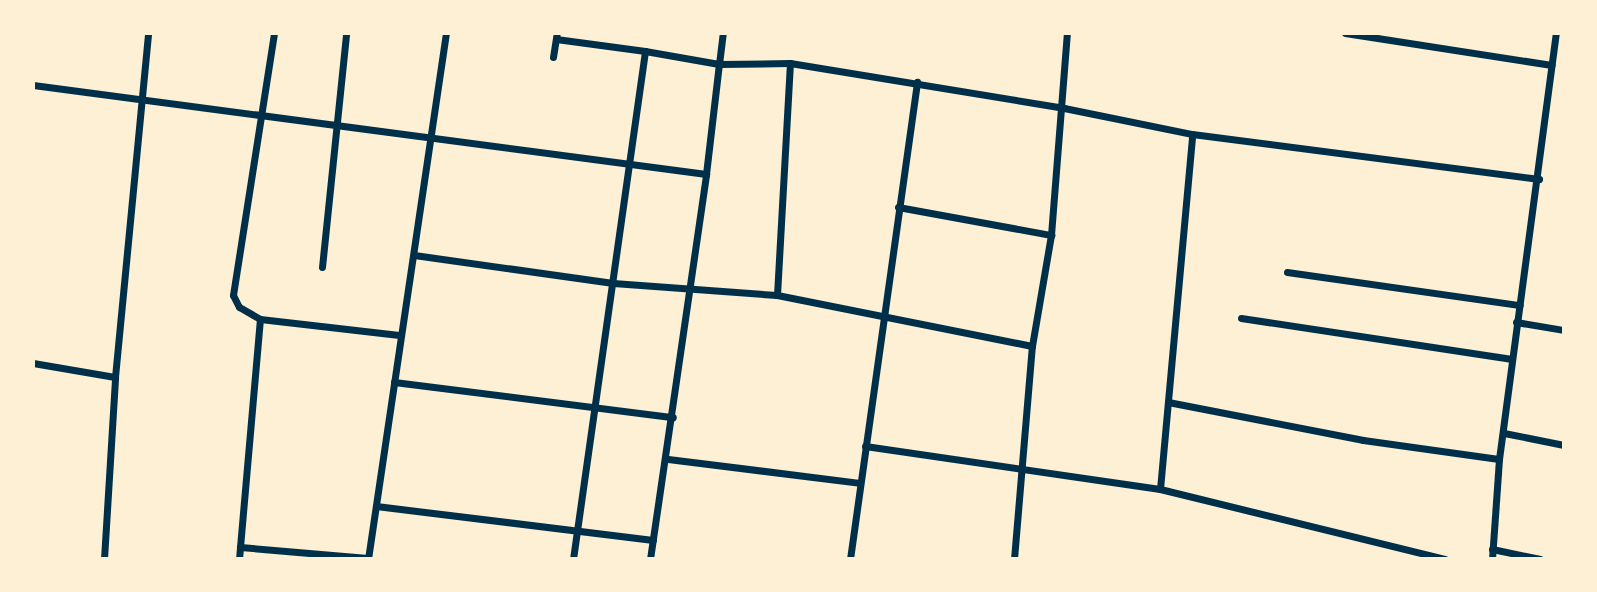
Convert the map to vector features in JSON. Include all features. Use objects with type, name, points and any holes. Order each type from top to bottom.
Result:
[{"type":"street","points":[[104,559],[115,377],[148,33]]},
{"type":"street","points":[[274,33],[233,295],[239,307],[260,319],[399,335]]},
{"type":"street","points":[[322,267],[346,33]]},
{"type":"street","points":[[240,547],[368,558],[399,335],[433,137],[446,33]]},
{"type":"street","points":[[650,559],[668,459],[723,33]]},
{"type":"street","points":[[1014,559],[1032,346],[1051,235],[1064,108],[1067,33]]},
{"type":"street","points":[[1345,33],[1552,65]]},
{"type":"street","points":[[1492,559],[1499,459],[1516,322],[1539,178],[1556,33]]},
{"type":"street","points":[[553,57],[557,36],[719,64],[790,63],[917,82],[1192,134],[1539,178]]},
{"type":"street","points":[[573,559],[645,51]]},
{"type":"street","points":[[778,295],[790,63]]},
{"type":"street","points":[[850,559],[881,318],[917,82]]},
{"type":"street","points":[[33,85],[706,174]]},
{"type":"street","points":[[1160,489],[1192,134]]},
{"type":"street","points":[[898,207],[1051,235]]},
{"type":"street","points":[[414,255],[613,284],[778,295],[881,318],[1032,346]]},
{"type":"street","points":[[1287,272],[1520,305]]},
{"type":"street","points":[[1241,317],[1512,359]]},
{"type":"street","points":[[239,559],[260,319]]},
{"type":"street","points":[[1516,322],[1564,330]]},
{"type":"street","points":[[33,363],[115,377]]},
{"type":"street","points":[[394,382],[673,417]]},
{"type":"street","points":[[1168,402],[1363,440],[1499,459]]},
{"type":"street","points":[[1504,433],[1564,446]]},
{"type":"street","points":[[865,446],[1160,489],[1446,559]]},
{"type":"street","points":[[668,459],[860,483]]},
{"type":"street","points":[[376,506],[653,540]]},
{"type":"street","points":[[1492,550],[1541,559]]}]
